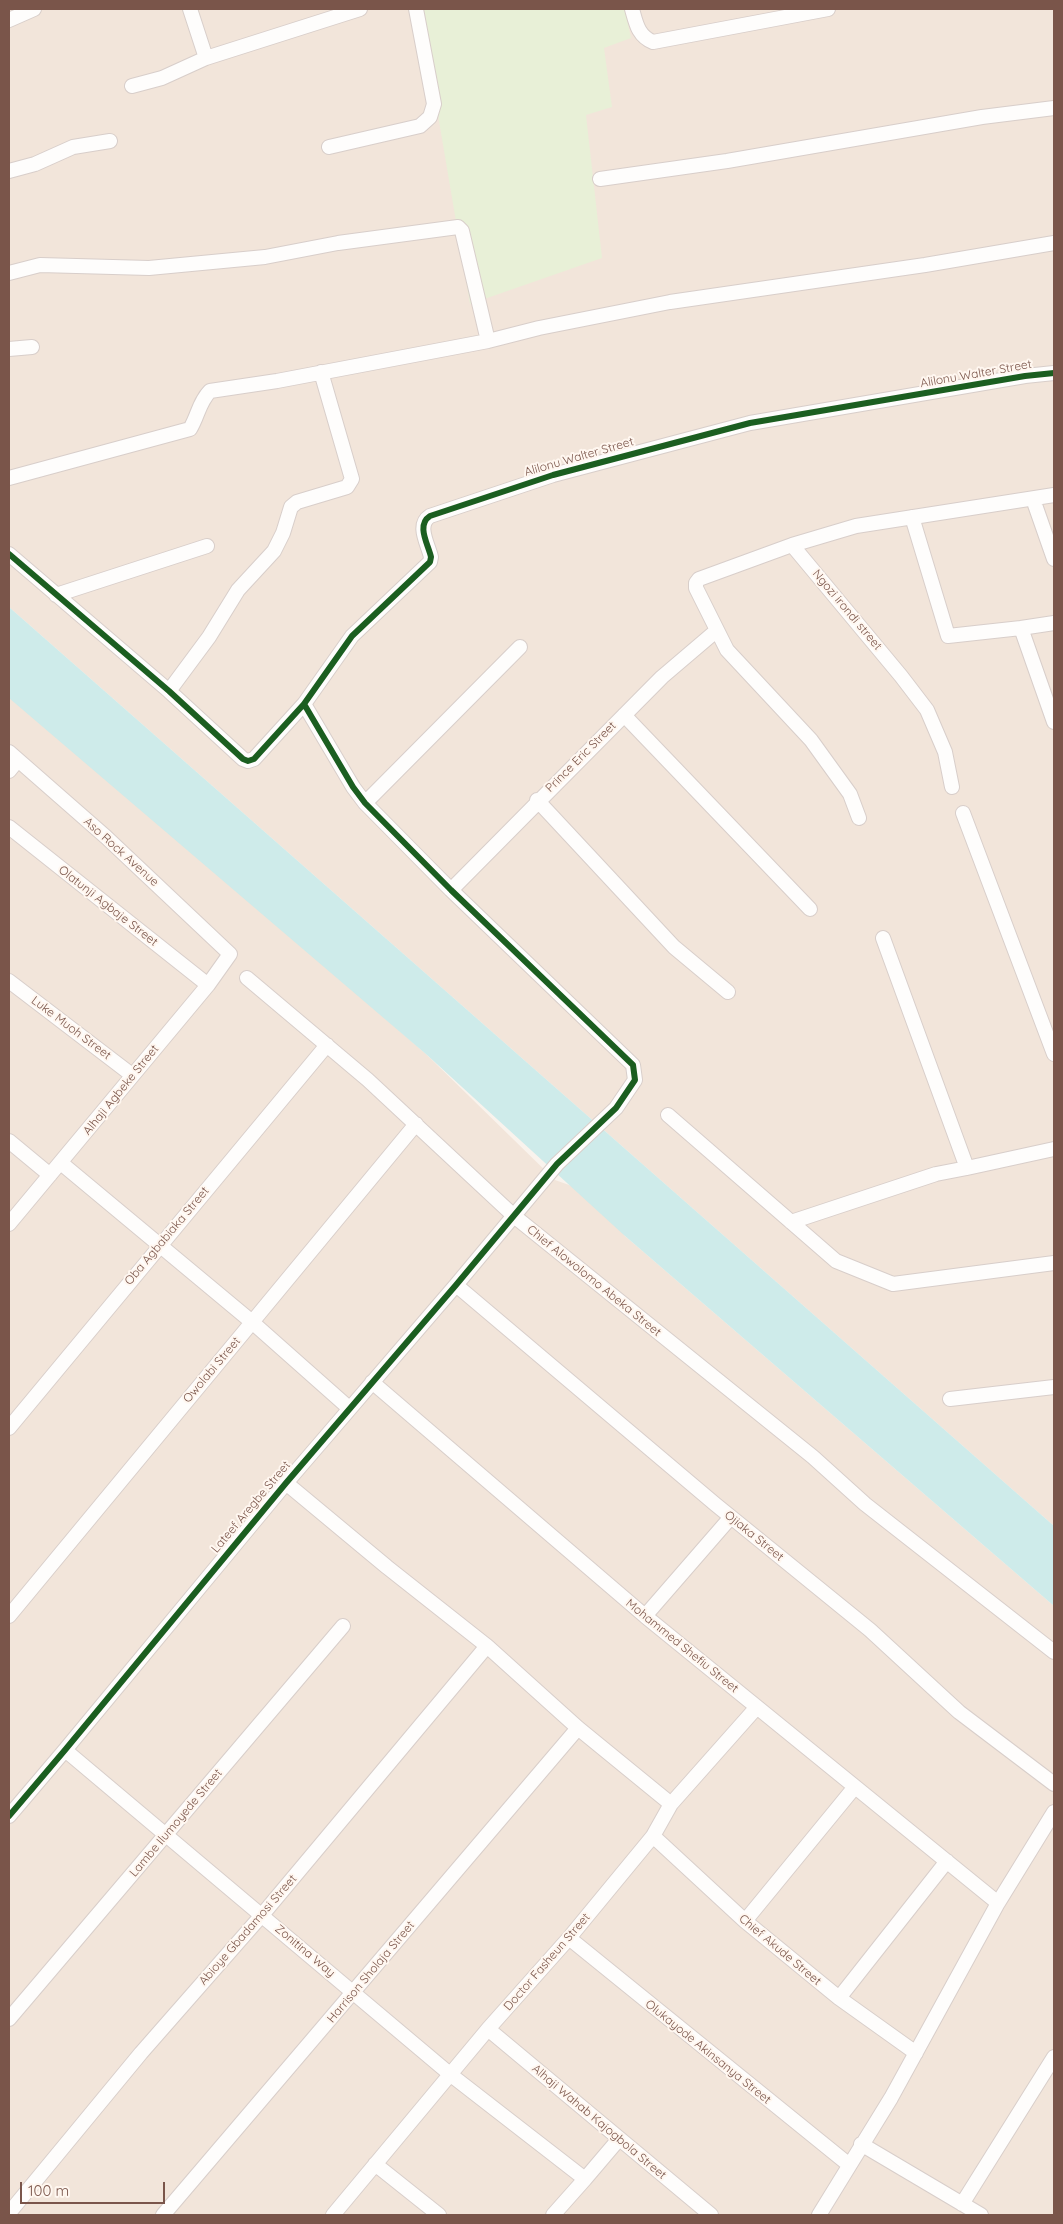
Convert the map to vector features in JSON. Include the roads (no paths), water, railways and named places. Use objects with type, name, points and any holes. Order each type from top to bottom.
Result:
[{"type":"street","points":[[9,20],[34,9]]},
{"type":"street","points":[[190,9],[206,58]]},
{"type":"street","points":[[132,86],[162,78],[206,58],[360,9]]},
{"type":"street","points":[[329,148],[420,126],[430,117],[434,104],[416,9]]},
{"type":"street","points":[[632,9],[637,28],[645,39],[653,42],[760,16],[828,9]]},
{"type":"street","points":[[600,179],[727,161],[982,117],[1054,108]]},
{"type":"street","points":[[9,171],[35,164],[73,147],[110,141]]},
{"type":"street","points":[[9,273],[40,265],[149,268],[265,257],[338,243],[458,227],[462,231],[488,341]]},
{"type":"street","points":[[9,478],[190,429],[195,421],[203,398],[210,391],[277,381],[488,341],[594,316],[670,302],[1054,244]]},
{"type":"street","points":[[9,349],[32,347]]},
{"type":"street","points":[[9,554],[169,691],[209,637],[238,590],[274,551],[283,533],[291,507],[297,502],[347,487],[350,484],[352,479],[321,372]]},
{"type":"street","name":"Alilonu Walter Street","points":[[169,691],[243,759],[248,761],[254,759],[304,704],[352,636],[430,562],[432,557],[422,526],[425,519],[430,516],[553,475],[750,423],[1025,376],[1054,373]]},
{"type":"street","points":[[858,818],[850,794],[810,740],[743,670],[727,650],[696,588],[696,583],[699,579],[792,545],[856,526],[1054,495]]},
{"type":"street","points":[[1033,499],[1054,559]]},
{"type":"street","points":[[912,517],[948,636],[1054,623]]},
{"type":"street","name":"Ngozi irondi street","points":[[792,545],[927,710],[945,752],[952,788]]},
{"type":"street","points":[[56,595],[207,546]]},
{"type":"street","points":[[1021,628],[1054,722]]},
{"type":"street","name":"Prince Eric Street","points":[[451,890],[537,800],[662,677],[716,630]]},
{"type":"street","points":[[365,803],[520,647]]},
{"type":"street","name":"Lateef Aregbe Street","points":[[10,1812],[66,1750],[286,1482],[456,1285],[557,1164],[616,1108],[635,1080],[633,1065],[451,890],[365,803],[353,787],[304,704]]},
{"type":"street","points":[[624,715],[810,909]]},
{"type":"street","name":"Aso Rock Avenue","points":[[12,761],[106,837],[230,954]]},
{"type":"street","points":[[537,800],[674,947],[728,992]]},
{"type":"street","points":[[963,813],[1054,1054]]},
{"type":"street","name":"Olatunji Agbaje Street","points":[[9,827],[208,985]]},
{"type":"street","points":[[883,938],[967,1168]]},
{"type":"street","name":"Alhaji Agbeke Street","points":[[9,1224],[208,985],[230,954]]},
{"type":"street","name":"Chief Alowolomo Abeka Street","points":[[247,978],[416,1124],[468,1175],[514,1216],[813,1457],[865,1504],[1054,1652]]},
{"type":"street","name":"Luke Muoh Street","points":[[9,981],[132,1075]]},
{"type":"street","name":"Oba Agbabiaka Street","points":[[9,1428],[159,1245],[327,1046]]},
{"type":"street","points":[[668,1115],[836,1261],[893,1284],[1054,1263]]},
{"type":"street","name":"Owolabi Street","points":[[9,1616],[416,1124]]},
{"type":"street","points":[[9,1141],[50,1175]]},
{"type":"street","points":[[791,1222],[936,1174],[1054,1148]]},
{"type":"street","points":[[61,1163],[252,1322],[349,1408]]},
{"type":"street","name":"Ojiaka Street","points":[[456,1285],[731,1517],[870,1630],[959,1712],[1054,1784]]},
{"type":"street","name":"Mohammed Shefiu Street","points":[[372,1382],[645,1616],[854,1788],[947,1860],[998,1903]]},
{"type":"street","points":[[950,1399],[1054,1387]]},
{"type":"street","points":[[286,1482],[387,1567],[487,1646],[578,1728],[671,1804]]},
{"type":"street","points":[[645,1616],[731,1517]]},
{"type":"street","name":"Lambe Ilumoyede Street","points":[[9,2019],[343,1626]]},
{"type":"street","name":"Abioye Gbadamosi Street","points":[[9,2213],[141,2053],[262,1915],[487,1646]]},
{"type":"street","name":"Doctor Fasheun Street","points":[[333,2215],[452,2075],[488,2029],[569,1938],[652,1836],[671,1804],[757,1707]]},
{"type":"street","name":"Harrison Sholaja Street","points":[[163,2215],[578,1728]]},
{"type":"street","name":"Zonitina Way","points":[[66,1750],[452,2075],[586,2179]]},
{"type":"street","points":[[744,1922],[854,1788]]},
{"type":"street","points":[[819,2215],[916,2053],[998,1903],[1054,1812]]},
{"type":"street","name":"Chief Akude Street","points":[[652,1836],[744,1922],[839,1998],[916,2053]]},
{"type":"street","points":[[839,1998],[947,1860]]},
{"type":"street","name":"Olukayode Akinsanya Street","points":[[569,1938],[848,2164]]},
{"type":"street","name":"Alhaji Wahab Kajogbola Street","points":[[488,2029],[711,2215]]},
{"type":"street","points":[[962,2204],[1054,2057]]},
{"type":"street","points":[[553,2215],[619,2139]]},
{"type":"street","points":[[861,2144],[981,2215]]},
{"type":"street","points":[[376,2164],[439,2215]]},
{"type":"water","points":[[9,607],[1054,1526],[1054,1606],[625,1236],[427,1055],[9,698]]}]
